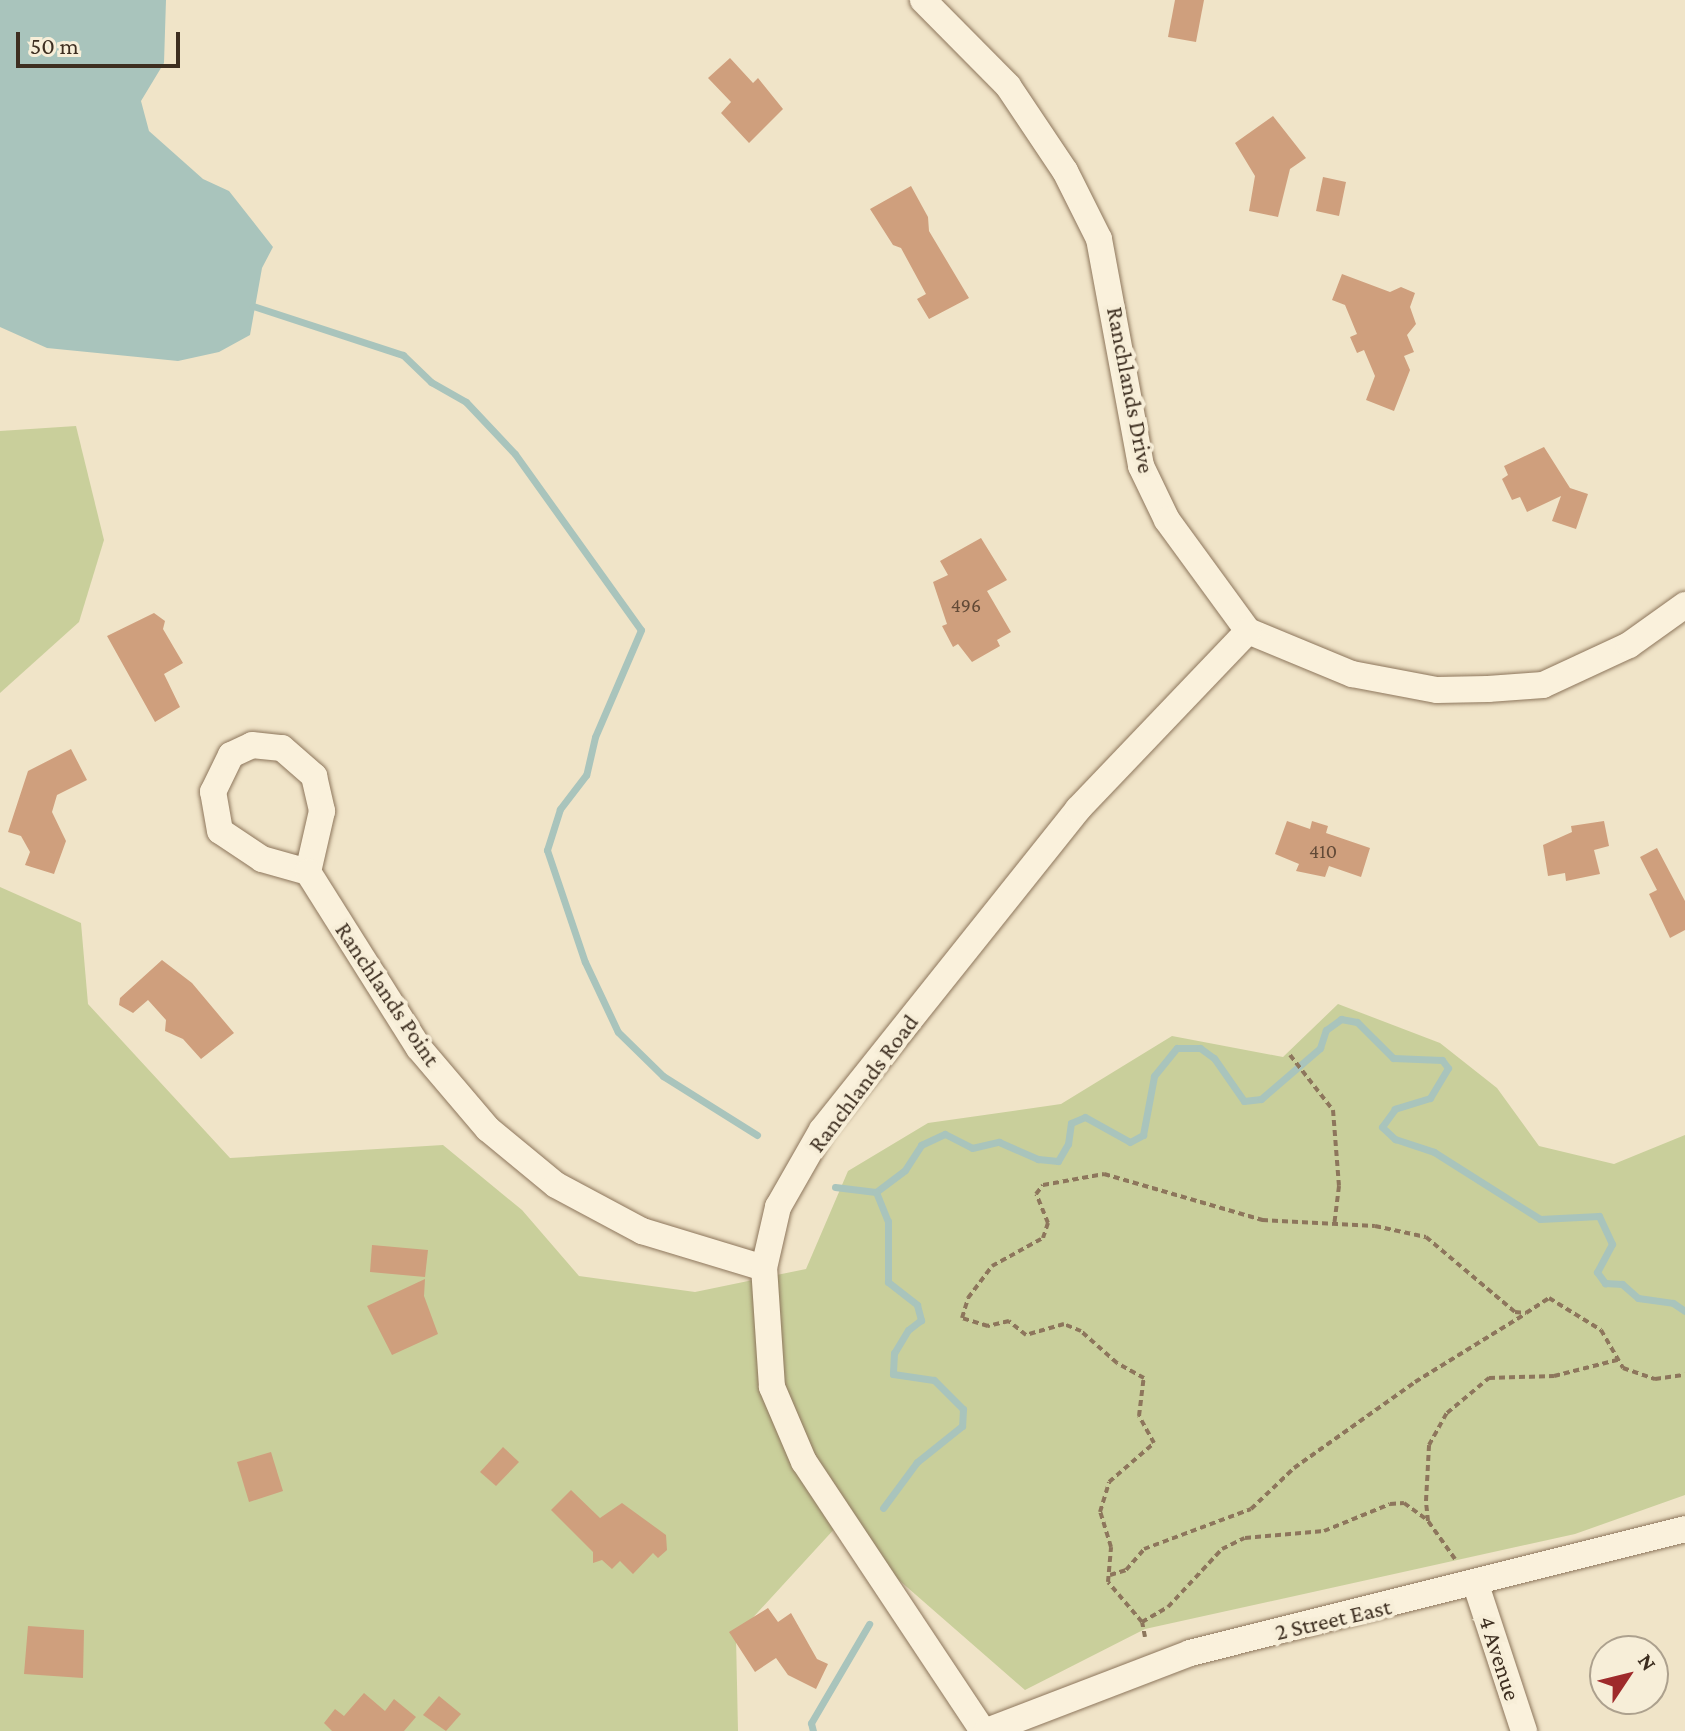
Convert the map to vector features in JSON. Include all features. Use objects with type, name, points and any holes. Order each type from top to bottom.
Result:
[{"type":"street","name":"Ranchlands Drive","points":[[923,0],[1008,86],[1079,198],[1099,239],[1141,466],[1167,520],[1248,631]]},
{"type":"street","points":[[1248,631],[1352,674],[1437,690],[1488,689],[1543,685],[1629,645],[1685,605]]},
{"type":"street","name":"Ranchlands Road","points":[[985,1731],[804,1462],[772,1387],[764,1268],[778,1207],[822,1130],[1078,809],[1248,631]]},
{"type":"street","points":[[252,745],[282,748],[314,776],[322,811],[308,872],[262,859],[220,831],[213,792],[231,755],[252,745]]},
{"type":"street","name":"Ranchlands Point","points":[[308,872],[419,1048],[488,1129],[556,1185],[642,1231],[764,1268]]},
{"type":"street","name":"2 Street East","points":[[985,1731],[1190,1653],[1476,1585],[1685,1529]]},
{"type":"street","name":"4 Avenue","points":[[1476,1585],[1524,1731]]},
{"type":"path","points":[[1290,1055],[1307,1081],[1333,1110],[1339,1186],[1334,1226]]},
{"type":"path","points":[[1145,1637],[1142,1622],[1112,1590],[1111,1547],[1100,1512],[1102,1493],[1123,1466],[1154,1443],[1138,1409],[1146,1391],[1144,1378],[1117,1363],[1081,1331],[1064,1324],[1026,1335],[1009,1321],[988,1326],[969,1323],[962,1318],[968,1298],[992,1266],[1043,1238],[1048,1223],[1036,1194],[1054,1181],[1104,1174],[1218,1210],[1334,1226],[1375,1226],[1437,1241],[1501,1302],[1526,1313]]},
{"type":"path","points":[[1110,1575],[1126,1570],[1144,1549],[1251,1509],[1294,1468],[1415,1382],[1549,1298],[1601,1330],[1623,1368],[1655,1379],[1685,1375]]},
{"type":"path","points":[[1428,1521],[1429,1445],[1447,1413],[1480,1381],[1509,1375],[1554,1376],[1617,1360]]},
{"type":"path","points":[[1142,1622],[1168,1607],[1222,1549],[1245,1538],[1324,1531],[1390,1504],[1404,1503],[1428,1521],[1455,1559]]},
{"type":"green space","points":[[76,426],[104,540],[79,622],[0,693],[0,431]]},
{"type":"green space","points":[[0,887],[81,923],[88,1004],[230,1158],[443,1145],[522,1210],[579,1276],[695,1292],[806,1269],[848,1171],[928,1123],[1061,1104],[1172,1036],[1283,1057],[1338,1004],[1440,1043],[1497,1088],[1539,1146],[1614,1164],[1685,1135],[1685,1495],[1575,1534],[1145,1629],[1025,1690],[837,1526],[736,1636],[738,1731],[0,1731]]},
{"type":"water","points":[[0,0],[166,0],[164,63],[141,101],[149,131],[203,179],[229,191],[273,247],[262,268],[250,335],[219,352],[178,361],[47,348],[0,327]]},
{"type":"building","points":[[1175,0],[1204,0],[1196,42],[1168,37]]},
{"type":"building","points":[[730,58],[753,83],[758,78],[783,109],[749,143],[721,113],[731,102],[708,78]]},
{"type":"building","points":[[1273,116],[1306,158],[1290,169],[1278,217],[1249,211],[1255,176],[1235,143]]},
{"type":"building","points":[[1323,177],[1346,182],[1339,216],[1316,211]]},
{"type":"building","points":[[911,186],[928,217],[929,231],[969,298],[929,319],[917,299],[926,294],[901,248],[893,245],[870,209]]},
{"type":"building","points":[[1342,274],[1390,292],[1401,287],[1415,293],[1410,307],[1416,324],[1407,335],[1414,352],[1404,356],[1410,370],[1394,411],[1366,400],[1375,376],[1364,350],[1357,353],[1350,337],[1357,334],[1345,305],[1332,300]]},
{"type":"building","points":[[1544,447],[1570,488],[1588,494],[1576,529],[1552,521],[1561,496],[1527,512],[1520,497],[1512,500],[1502,479],[1508,475],[1504,466]]},
{"type":"building","points":[[981,538],[1007,580],[987,591],[1011,632],[997,640],[1000,646],[972,662],[958,644],[953,647],[942,626],[947,624],[933,582],[948,575],[940,561]]},
{"type":"building","points":[[154,613],[165,621],[163,629],[183,663],[164,674],[180,707],[155,722],[107,636]]},
{"type":"building","points":[[71,749],[87,780],[57,795],[52,812],[66,841],[54,874],[25,865],[30,852],[21,836],[8,832],[28,771]]},
{"type":"building","points":[[1287,821],[1310,829],[1312,821],[1328,826],[1326,833],[1370,848],[1361,877],[1329,866],[1325,877],[1296,871],[1299,864],[1275,854]]},
{"type":"building","points":[[1604,821],[1609,846],[1594,850],[1600,874],[1566,881],[1565,873],[1548,876],[1543,845],[1572,832],[1571,826]]},
{"type":"building","points":[[1657,848],[1685,901],[1685,930],[1670,938],[1649,894],[1657,890],[1640,857]]},
{"type":"building","points":[[162,960],[192,983],[234,1033],[201,1059],[183,1039],[165,1031],[166,1020],[148,1000],[133,1013],[119,1005],[120,998]]},
{"type":"building","points":[[372,1245],[428,1250],[425,1277],[370,1272]]},
{"type":"building","points":[[425,1279],[424,1296],[438,1334],[392,1355],[367,1306]]},
{"type":"building","points":[[503,1447],[519,1462],[496,1486],[480,1472]]},
{"type":"building","points":[[271,1452],[283,1491],[249,1502],[237,1462]]},
{"type":"building","points":[[571,1490],[600,1518],[622,1503],[666,1535],[667,1550],[658,1558],[653,1553],[633,1574],[620,1561],[612,1569],[602,1560],[593,1563],[593,1552],[551,1510]]},
{"type":"building","points":[[768,1608],[778,1622],[791,1613],[817,1659],[828,1664],[816,1689],[788,1675],[776,1658],[755,1672],[729,1632]]},
{"type":"building","points":[[28,1626],[84,1630],[83,1678],[24,1674]]},
{"type":"building","points":[[364,1693],[385,1711],[394,1699],[416,1717],[404,1731],[332,1731],[324,1723],[335,1709],[344,1716]]},
{"type":"building","points":[[439,1696],[461,1714],[446,1731],[423,1715]]},
{"type":"waterway","points":[[253,306],[403,355],[431,382],[466,402],[515,454],[641,630],[595,737],[586,775],[560,809],[547,850],[585,962],[618,1032],[663,1076],[757,1135]]},
{"type":"waterway","points":[[876,1192],[905,1170],[921,1145],[945,1134],[972,1148],[999,1142],[1038,1159],[1058,1161],[1068,1144],[1071,1123],[1085,1117],[1130,1142],[1143,1135],[1154,1076],[1177,1048],[1200,1048],[1214,1058],[1244,1101],[1261,1099],[1320,1048],[1326,1030],[1341,1019],[1357,1022],[1393,1058],[1442,1060],[1448,1068],[1430,1098],[1395,1109],[1382,1127],[1395,1139],[1434,1152],[1540,1219],[1599,1216],[1612,1244],[1597,1272],[1605,1283],[1622,1284],[1638,1298],[1673,1303],[1685,1311]]},
{"type":"waterway","points":[[835,1187],[876,1192]]},
{"type":"waterway","points":[[876,1192],[888,1221],[888,1282],[917,1305],[921,1320],[908,1330],[894,1353],[893,1374],[934,1380],[963,1409],[962,1426],[917,1462],[883,1508]]},
{"type":"waterway","points":[[813,1731],[811,1723],[869,1624]]}]
